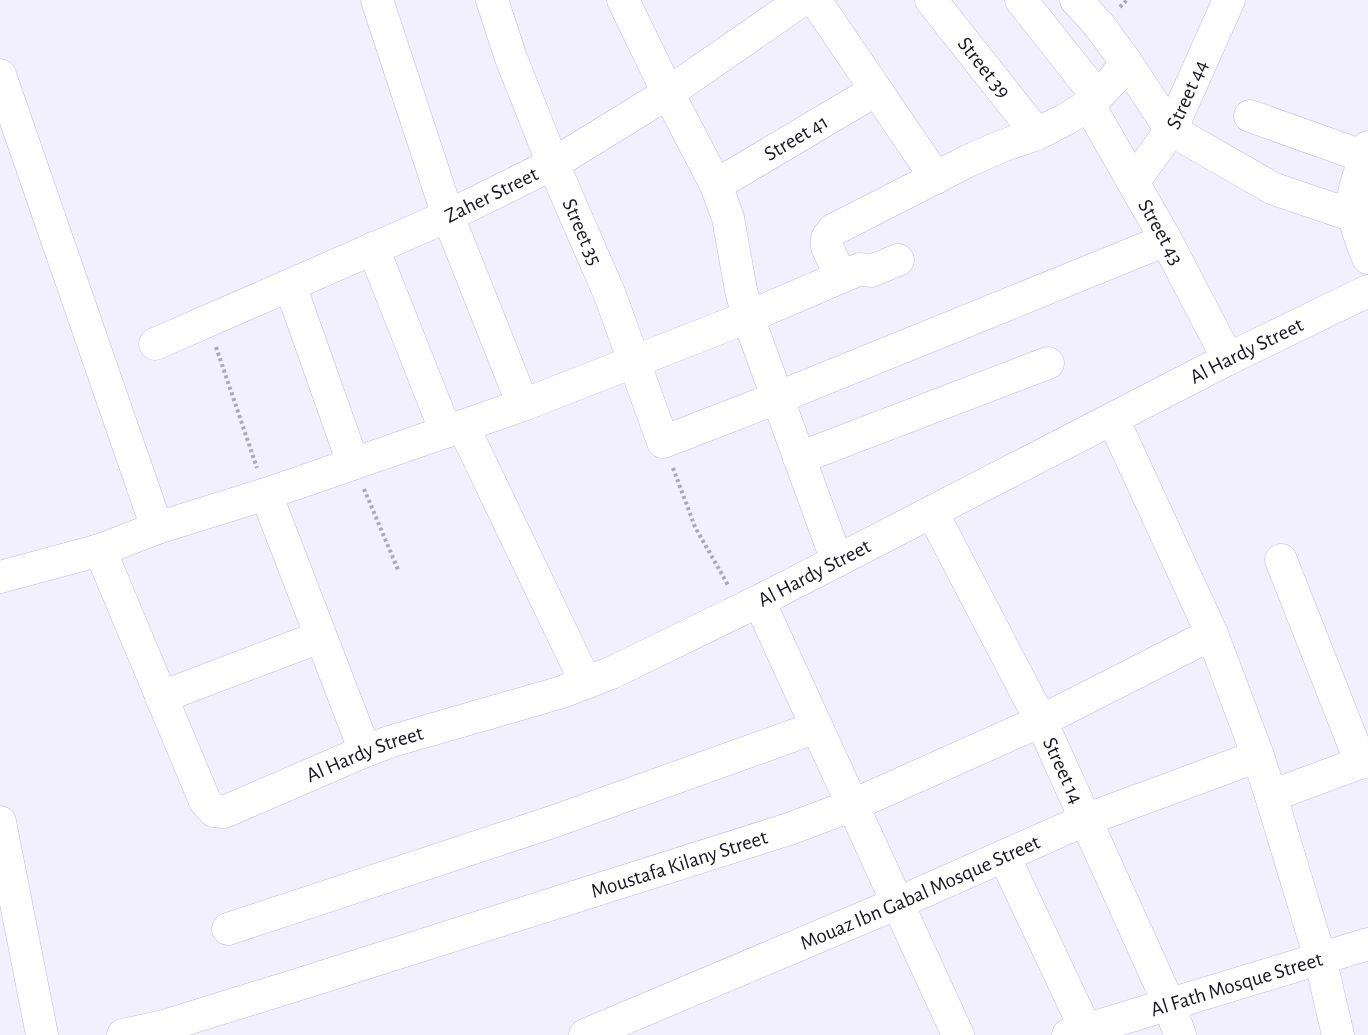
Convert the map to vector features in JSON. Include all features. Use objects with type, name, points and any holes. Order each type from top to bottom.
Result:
[{"type":"street","points":[[377,0],[448,216],[523,405]]},
{"type":"street","name":"Street 35","points":[[492,0],[511,58],[553,164],[610,295],[663,442]]},
{"type":"street","points":[[623,0],[668,93],[717,185],[728,218],[748,317],[837,561]]},
{"type":"street","name":"Zaher Street","points":[[155,344],[448,216],[553,164],[668,93],[802,0]]},
{"type":"street","points":[[815,0],[936,178]]},
{"type":"street","name":"Street 39","points":[[931,0],[1037,134]]},
{"type":"street","name":"Street 43","points":[[1021,0],[1093,100],[1228,360]]},
{"type":"street","points":[[1076,0],[1099,25],[1171,130],[1274,189],[1354,216]]},
{"type":"street","name":"Street 44","points":[[1134,181],[1171,130],[1229,0]]},
{"type":"street","points":[[841,277],[827,247],[827,238],[833,230],[968,161],[1037,134],[1093,100],[1113,80],[1126,62]]},
{"type":"street","points":[[0,75],[157,528]]},
{"type":"street","name":"Street 41","points":[[717,185],[876,90]]},
{"type":"street","points":[[1250,116],[1366,152],[1354,191],[1354,216],[1359,237],[1368,258]]},
{"type":"street","points":[[663,442],[777,399],[1166,240]]},
{"type":"street","points":[[373,249],[454,429],[586,683]]},
{"type":"street","points":[[0,577],[99,550],[157,528],[266,494],[523,405],[748,317],[860,269],[871,271],[898,260]]},
{"type":"street","points":[[290,285],[353,463]]},
{"type":"street","name":"Al Hardy Street","points":[[161,697],[206,801],[214,811],[224,812],[365,751],[562,692],[611,673],[750,605],[1228,360],[1368,291]]},
{"type":"street","points":[[799,458],[1048,363]]},
{"type":"street","points":[[1113,419],[1212,634],[1258,756],[1320,958],[1338,1035]]},
{"type":"street","points":[[266,494],[365,751]]},
{"type":"street","name":"Street 14","points":[[932,512],[1041,721],[1169,1004],[1180,1035]]},
{"type":"street","points":[[99,550],[161,697],[321,637]]},
{"type":"street","points":[[1271,796],[1365,762],[1281,561]]},
{"type":"street","points":[[750,605],[817,727],[958,1035]]},
{"type":"street","name":"Moustafa Kilany Street","points":[[131,1034],[164,1026],[740,846],[853,805],[1041,721],[1212,634]]},
{"type":"street","points":[[228,929],[555,821],[817,727]]},
{"type":"street","name":"Mouaz Ibn Gabal Mosque Street","points":[[585,1035],[898,903],[1085,820],[1258,756]]},
{"type":"street","points":[[0,822],[42,1035]]},
{"type":"street","points":[[1004,855],[1077,1032]]},
{"type":"street","name":"Al Fath Mosque Street","points":[[1077,1032],[1368,944]]},
{"type":"path","points":[[208,321],[266,494]]},
{"type":"path","points":[[663,442],[695,527],[750,605]]},
{"type":"path","points":[[353,463],[399,572]]}]
